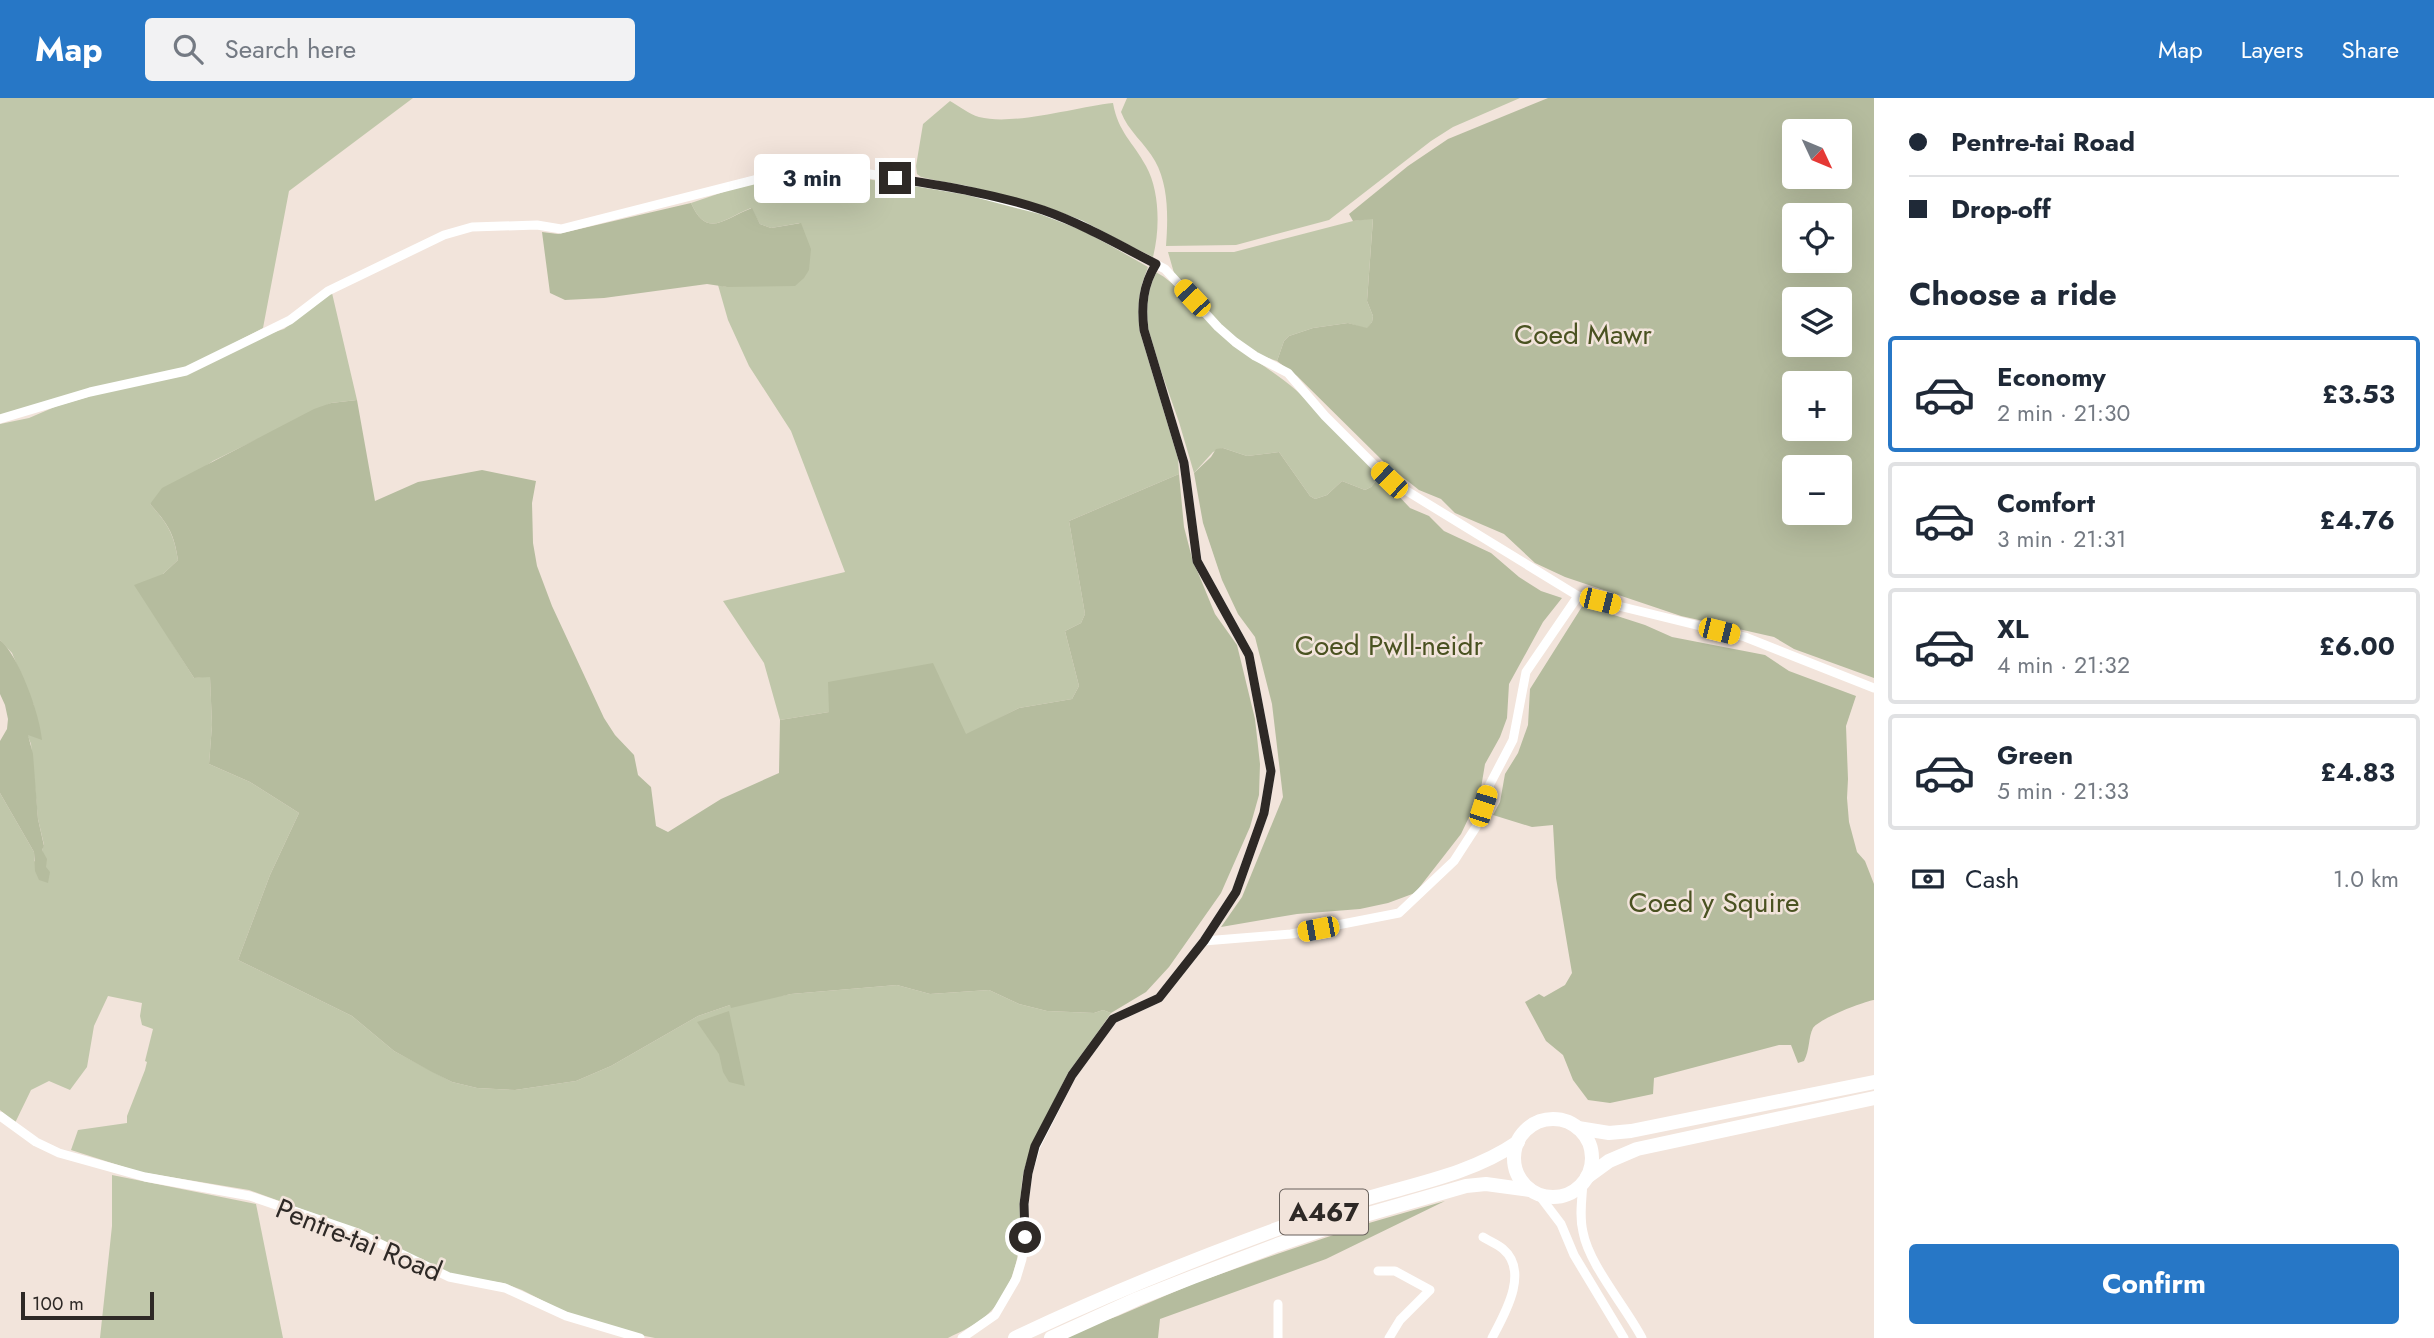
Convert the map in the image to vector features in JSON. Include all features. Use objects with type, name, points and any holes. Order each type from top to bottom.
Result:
[{"type":"main road","points":[[1874,1082],[1630,1131],[1609,1133],[1578,1128],[1556,1119],[1544,1120],[1533,1124],[1518,1142],[1514,1153],[1516,1172],[1535,1192],[1554,1197],[1564,1196],[1609,1161],[1637,1149],[1874,1098]]},
{"type":"main road","points":[[1578,1128],[1591,1151],[1590,1168],[1585,1180]]},
{"type":"main road","name":"A467","points":[[1015,1338],[1119,1290],[1190,1262],[1361,1199],[1475,1166],[1496,1157],[1518,1142]]},
{"type":"main road","name":"A467","points":[[1051,1338],[1193,1277],[1365,1215],[1466,1186],[1486,1184],[1535,1192]]},
{"type":"street","points":[[0,419],[90,392],[186,371],[290,320],[328,291],[444,235],[472,227],[537,225],[561,229],[793,170],[822,166],[965,190],[1042,210],[1081,225],[1165,269],[1235,342],[1288,373],[1325,416],[1389,480],[1578,596],[1745,637],[1874,688]]},
{"type":"street","points":[[962,1338],[995,1315],[1016,1279],[1025,1237],[1024,1204],[1028,1173],[1035,1146],[1072,1075],[1113,1019],[1159,998],[1204,941],[1236,892],[1264,813],[1271,771],[1249,655],[1197,561],[1184,463],[1144,330],[1142,310],[1145,288],[1156,264]]},
{"type":"street","points":[[1204,941],[1291,934],[1399,913],[1454,861],[1476,827],[1490,784],[1513,740],[1526,672],[1578,596]]},
{"type":"street","name":"Pentre-tai Road","points":[[0,1116],[37,1142],[59,1153],[145,1177],[250,1196],[358,1233],[449,1277],[505,1289],[566,1316],[640,1338]]},
{"type":"street","points":[[1585,1180],[1583,1235],[1602,1274],[1642,1338]]},
{"type":"street","points":[[1535,1192],[1560,1224],[1574,1255],[1624,1338]]},
{"type":"street","points":[[1483,1237],[1505,1250],[1513,1266],[1512,1300],[1492,1338]]},
{"type":"street","points":[[1378,1271],[1395,1271],[1430,1290],[1389,1338]]},
{"type":"street","points":[[1278,1304],[1278,1338]]},
{"type":"green space","points":[[0,98],[413,98],[289,191],[263,328],[190,366],[0,416]]},
{"type":"green space","points":[[1127,98],[1520,98],[1453,127],[1431,141],[1329,220],[1236,245],[1166,246],[1167,214],[1163,181],[1155,161],[1121,112]]},
{"type":"green space","name":"Coed Mawr","points":[[1548,98],[1874,98],[1874,678],[1794,649],[1774,637],[1681,616],[1565,577],[1535,563],[1504,534],[1455,513],[1441,499],[1419,490],[1386,464],[1297,376],[1277,361],[1284,341],[1289,336],[1313,328],[1348,323],[1367,328],[1372,322],[1373,316],[1367,301],[1373,219],[1353,221],[1349,214],[1408,166],[1448,139]]},
{"type":"green space","points":[[950,101],[975,116],[993,119],[1027,118],[1113,103],[1118,122],[1146,166],[1154,187],[1158,223],[1153,257],[1072,217],[1028,201],[917,174],[923,124]]},
{"type":"green space","points":[[822,168],[866,179],[963,193],[1024,207],[1070,224],[1148,267],[1142,284],[1139,310],[1142,338],[1178,458],[1179,474],[1069,521],[1085,614],[1081,623],[1065,631],[1079,686],[1072,699],[1019,708],[966,735],[829,712],[780,720],[764,663],[723,601],[845,572],[791,431],[749,366],[728,320],[718,285],[727,287],[800,223],[771,228],[760,224],[751,208],[724,221],[710,223],[703,221],[691,203],[750,183]]},
{"type":"green space","points":[[691,203],[703,221],[710,223],[724,221],[752,208],[760,224],[771,228],[801,223],[811,249],[809,270],[795,286],[727,287],[707,284],[604,298],[565,300],[550,293],[542,232],[558,234]]},
{"type":"green space","points":[[1373,218],[1367,301],[1373,316],[1372,322],[1367,329],[1348,323],[1313,328],[1289,336],[1284,341],[1277,361],[1259,355],[1221,326],[1174,273],[1168,252],[1234,252]]},
{"type":"green space","points":[[1154,271],[1172,284],[1229,341],[1288,383],[1308,401],[1380,476],[1371,487],[1365,490],[1342,481],[1327,495],[1315,499],[1310,496],[1279,452],[1247,456],[1223,448],[1213,452],[1194,473],[1148,334],[1146,301]]},
{"type":"green space","points":[[332,293],[357,400],[331,403],[213,461],[150,504],[169,530],[178,560],[163,574],[170,640],[194,678],[210,676],[212,725],[209,764],[250,782],[299,813],[270,875],[238,960],[352,1016],[394,1051],[452,1082],[477,1088],[515,1090],[576,1081],[611,1066],[698,1016],[730,1005],[791,994],[897,985],[930,994],[989,990],[1019,1004],[1047,1011],[1094,1013],[1103,1010],[1111,1013],[1064,1084],[1035,1141],[1022,1179],[1020,1241],[1016,1263],[1003,1296],[985,1317],[975,1324],[948,1338],[655,1338],[565,1312],[503,1283],[450,1275],[370,1234],[249,1190],[140,1172],[71,1150],[78,1130],[127,1123],[127,1116],[145,1070],[153,1029],[142,1025],[142,1003],[108,996],[94,1026],[87,1067],[70,1090],[49,1081],[31,1090],[15,1123],[0,1110],[0,793],[34,852],[34,861],[46,867],[38,819],[31,744],[27,734],[34,706],[12,653],[0,640],[0,424],[29,418],[57,406],[105,392],[182,376],[259,337],[284,329]]},
{"type":"green space","points":[[357,400],[375,501],[418,482],[482,470],[536,481],[532,503],[533,543],[537,566],[552,606],[604,718],[615,735],[634,755],[638,775],[651,787],[656,826],[668,832],[721,799],[779,773],[780,720],[829,712],[828,682],[933,663],[966,734],[1019,708],[1072,699],[1079,686],[1065,631],[1081,623],[1085,614],[1069,521],[1179,474],[1184,527],[1192,558],[1215,614],[1237,645],[1255,719],[1260,764],[1259,795],[1250,827],[1221,893],[1169,967],[1146,992],[1111,1013],[1103,1010],[1094,1013],[1047,1011],[1019,1004],[989,990],[930,994],[897,985],[791,994],[731,1008],[730,1005],[698,1016],[611,1066],[576,1081],[515,1090],[477,1088],[452,1082],[394,1051],[352,1016],[238,960],[270,875],[299,813],[250,782],[209,764],[212,725],[210,677],[194,678],[134,585],[163,574],[178,560],[169,529],[150,504],[162,488],[314,409],[331,403]]},
{"type":"green space","name":"Coed Pwll-neidr","points":[[1223,448],[1247,456],[1279,452],[1310,496],[1315,499],[1327,495],[1342,481],[1365,490],[1380,476],[1410,508],[1429,516],[1444,531],[1491,553],[1519,577],[1541,591],[1562,598],[1543,622],[1509,684],[1507,718],[1485,764],[1480,794],[1461,834],[1415,893],[1360,909],[1297,914],[1221,927],[1242,897],[1283,797],[1272,704],[1255,637],[1238,614],[1222,580],[1203,523],[1194,473],[1216,449]]},
{"type":"green space","name":"Coed y Squire","points":[[1583,605],[1645,625],[1672,637],[1765,655],[1789,671],[1856,696],[1846,726],[1847,798],[1849,822],[1857,852],[1865,861],[1874,884],[1874,1000],[1841,1011],[1817,1024],[1811,1032],[1804,1061],[1798,1063],[1791,1045],[1779,1045],[1654,1078],[1653,1094],[1610,1103],[1588,1100],[1573,1080],[1563,1055],[1546,1041],[1525,1002],[1539,994],[1544,997],[1565,985],[1572,973],[1556,878],[1553,825],[1532,827],[1493,815],[1500,802],[1505,774],[1518,753],[1528,725],[1530,689]]},
{"type":"green space","points":[[0,640],[21,672],[40,729],[42,740],[28,735],[33,754],[38,819],[44,846],[42,850],[50,872],[48,883],[39,880],[35,871],[34,852],[0,793],[0,741],[7,729],[8,719],[0,694]]},
{"type":"green space","points":[[729,1011],[745,1086],[729,1082],[723,1072],[719,1054],[697,1022]]},
{"type":"green space","points":[[112,1175],[256,1204],[283,1338],[100,1338],[112,1226]]},
{"type":"green space","points":[[1445,1201],[1326,1259],[1160,1319],[1158,1338],[1054,1338],[1280,1253]]},
{"type":"route","points":[[895,178],[965,190],[1042,210],[1081,225],[1156,264],[1145,288],[1142,310],[1144,330],[1184,463],[1197,561],[1249,655],[1271,771],[1264,813],[1236,892],[1204,941],[1159,998],[1113,1019],[1072,1075],[1035,1146],[1024,1204],[1025,1237]]}]
